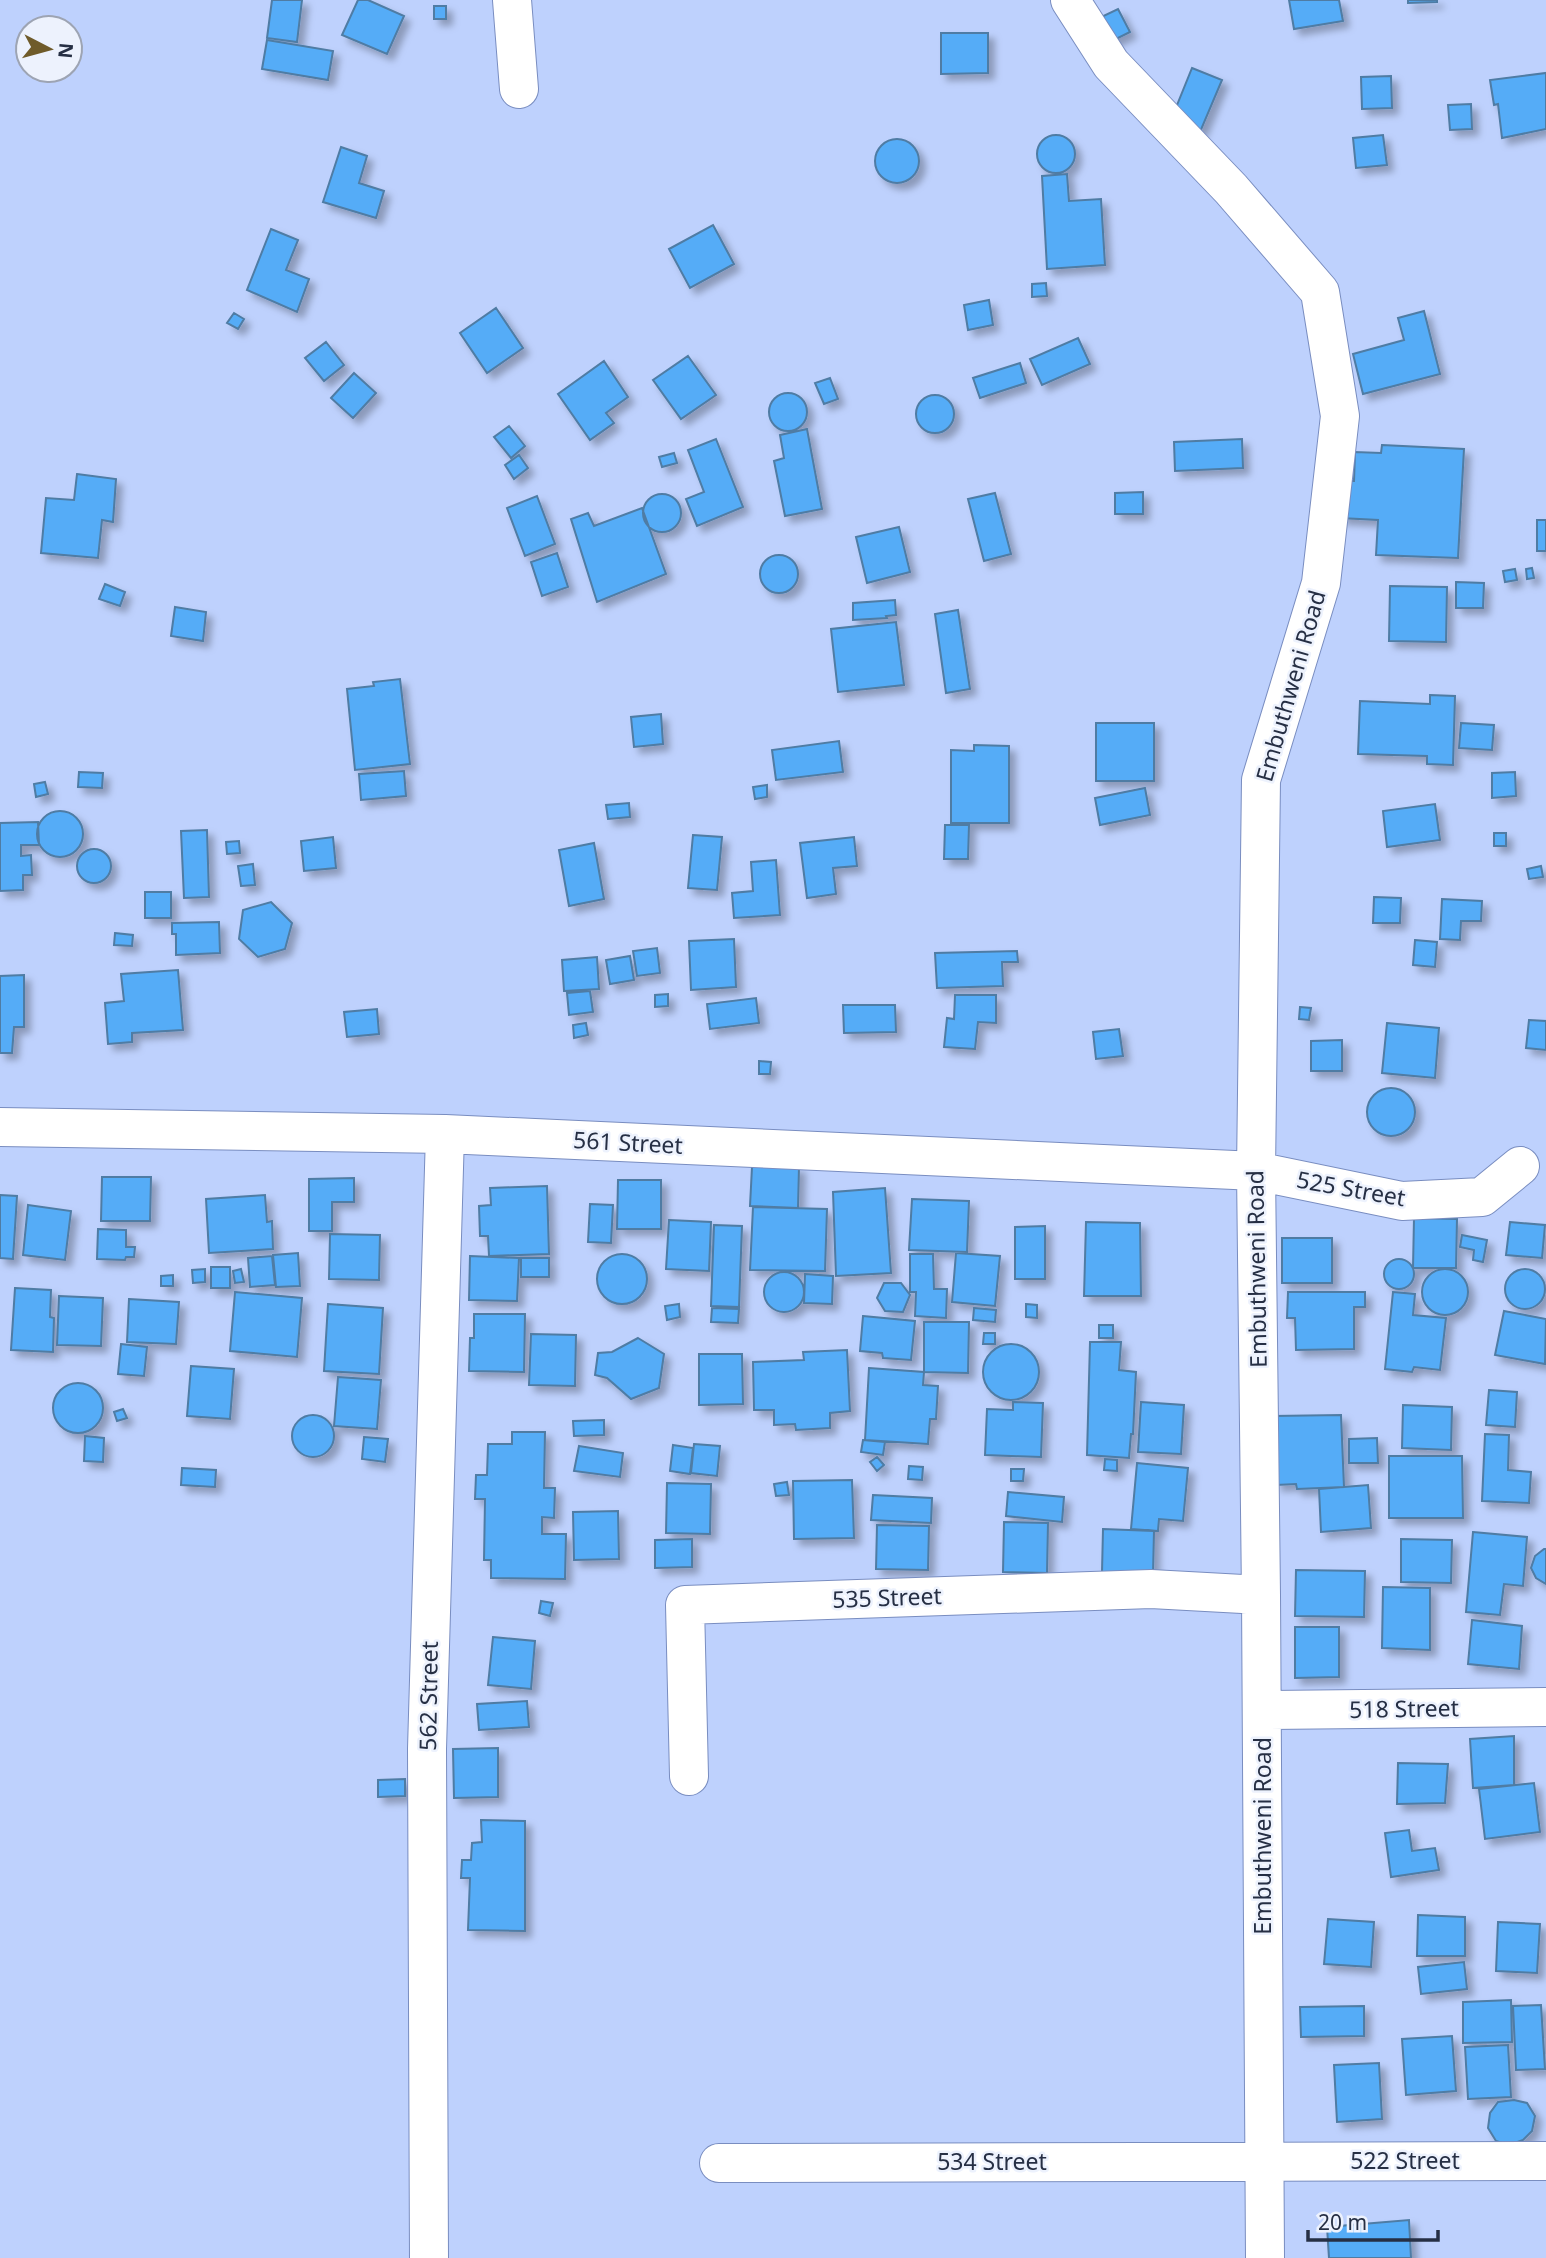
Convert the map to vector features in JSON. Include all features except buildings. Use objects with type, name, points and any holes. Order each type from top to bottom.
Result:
[{"type":"street","points":[[512,0],[519,89]]},
{"type":"street","name":"Embuthweni Road","points":[[1070,0],[1111,64],[1231,188],[1320,292],[1340,416],[1321,583],[1261,780],[1256,1171],[1265,2258]]},
{"type":"street","name":"561 Street","points":[[0,1127],[445,1135],[1256,1171]]},
{"type":"street","name":"562 Street","points":[[429,2258],[427,1749],[445,1135]]},
{"type":"street","name":"525 Street","points":[[1256,1171],[1402,1201],[1482,1197],[1520,1166]]},
{"type":"street","name":"535 Street","points":[[689,1776],[685,1605],[1151,1589],[1261,1595]]},
{"type":"street","name":"518 Street","points":[[1262,1710],[1546,1707]]},
{"type":"street","name":"522 Street","points":[[1265,2162],[1546,2161]]},
{"type":"street","name":"534 Street","points":[[719,2163],[1265,2162]]}]
